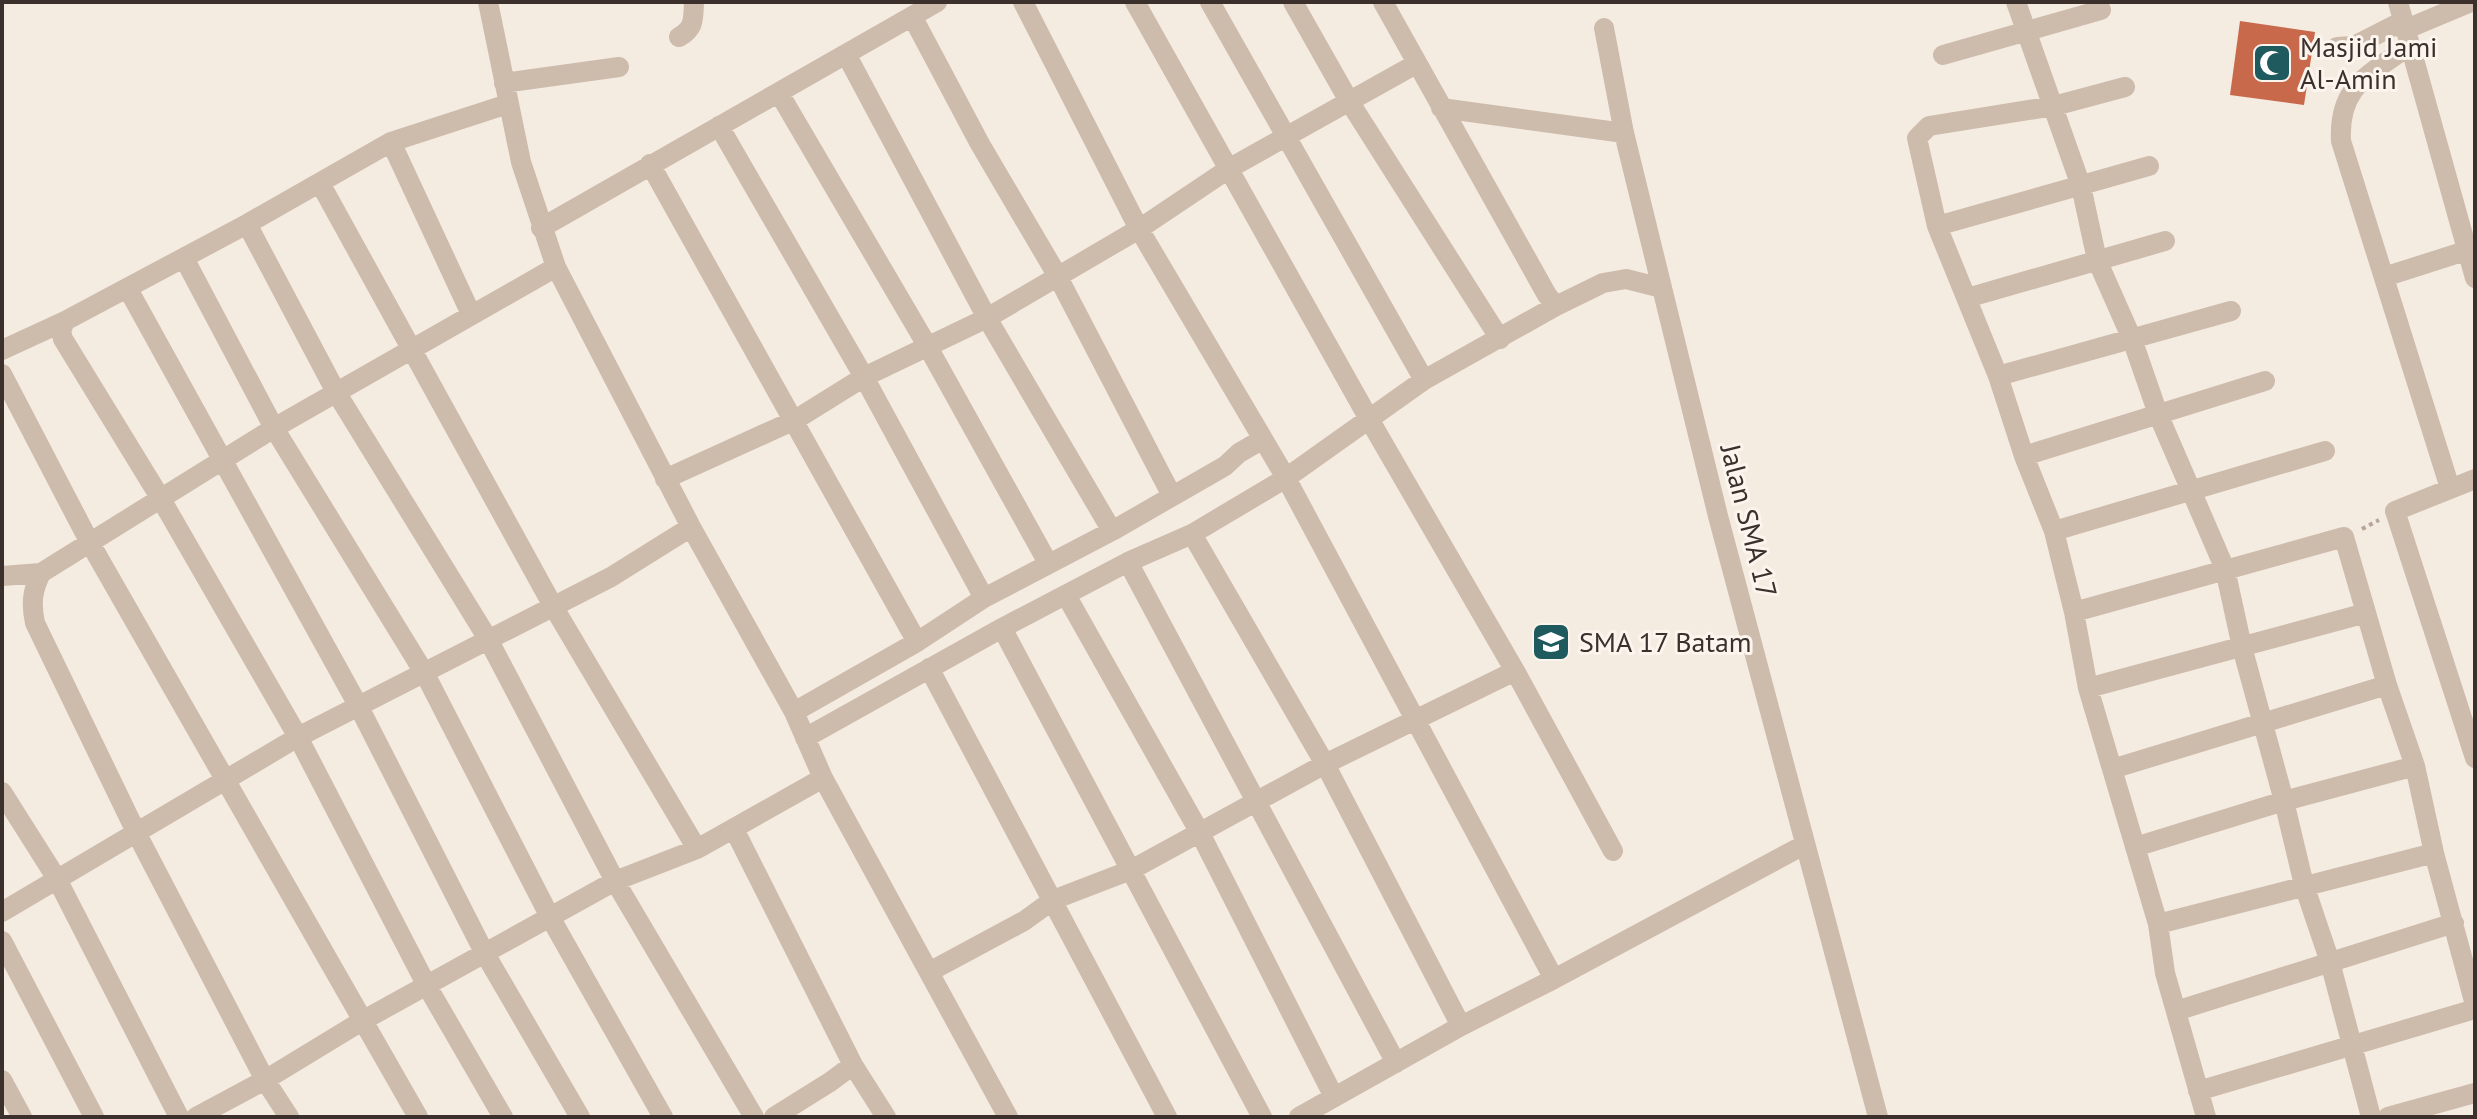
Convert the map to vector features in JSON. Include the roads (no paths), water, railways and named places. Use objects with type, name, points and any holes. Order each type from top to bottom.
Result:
[{"type":"street","points":[[488,2],[521,162],[556,267],[665,479],[794,712],[823,778],[1008,1117]]},
{"type":"street","points":[[679,37],[690,31],[694,2]]},
{"type":"street","points":[[541,228],[937,2]]},
{"type":"street","points":[[1023,2],[1139,229],[1286,478],[1554,979]]},
{"type":"street","points":[[1135,2],[1369,419],[1515,671],[1613,851]]},
{"type":"street","points":[[1210,2],[1424,380]]},
{"type":"street","points":[[1293,2],[1349,101],[1500,339]]},
{"type":"street","points":[[1383,2],[1556,306]]},
{"type":"street","points":[[2016,2],[2081,186],[2097,260],[2132,339],[2158,414],[2225,569],[2242,647],[2304,885],[2330,962],[2371,1117]]},
{"type":"street","points":[[2337,47],[2354,46],[2404,24],[2470,2],[2475,19]]},
{"type":"street","points":[[1943,55],[2101,10]]},
{"type":"street","points":[[912,16],[980,144],[1057,275],[1172,496]]},
{"type":"street","points":[[2404,24],[2471,250],[2475,278]]},
{"type":"street","points":[[2404,24],[2347,97],[2340,125],[2341,141],[2450,488]]},
{"type":"street","name":"Jalan SMA 17","points":[[1604,28],[1624,133],[1722,531],[1878,1117]]},
{"type":"street","points":[[846,54],[987,318],[1112,531]]},
{"type":"street","points":[[665,479],[795,420],[864,377],[987,318],[1139,229],[1230,168],[1416,64]]},
{"type":"street","points":[[504,83],[619,67]]},
{"type":"street","points":[[2125,87],[2054,106],[1929,126],[1917,138],[1937,226],[1998,376],[2024,456],[2054,531],[2074,612],[2088,688],[2158,924],[2165,973],[2206,1117]]},
{"type":"street","points":[[779,93],[928,347],[1048,563]]},
{"type":"street","points":[[2,350],[128,289],[391,142],[508,104]]},
{"type":"street","points":[[1441,108],[1624,133]]},
{"type":"street","points":[[719,126],[864,377],[984,598]]},
{"type":"street","points":[[391,142],[471,314]]},
{"type":"street","points":[[650,164],[917,642]]},
{"type":"street","points":[[1937,226],[2149,166]]},
{"type":"street","points":[[320,183],[553,606],[697,849]]},
{"type":"street","points":[[247,224],[336,392],[488,639],[615,881],[754,1117]]},
{"type":"street","points":[[1967,298],[2165,241]]},
{"type":"street","points":[[2384,277],[2471,250]]},
{"type":"street","points":[[184,258],[274,428],[425,674],[550,917],[663,1117]]},
{"type":"street","points":[[3,574],[41,573],[274,428],[556,267]]},
{"type":"street","points":[[805,738],[1002,628],[1128,562],[1192,534],[1286,478],[1424,380],[1556,306],[1603,283],[1626,279],[1662,288]]},
{"type":"street","points":[[128,289],[359,707],[484,952],[580,1117]]},
{"type":"street","points":[[1998,376],[2231,311]]},
{"type":"street","points":[[65,321],[61,331],[63,339],[161,499],[298,737],[427,986],[503,1117]]},
{"type":"street","points":[[2,374],[90,543],[418,1117]]},
{"type":"street","points":[[2024,456],[2265,381]]},
{"type":"street","points":[[794,712],[917,642],[984,598],[1112,531],[1225,466],[1239,453],[1263,439]]},
{"type":"street","points":[[2054,531],[2325,451]]},
{"type":"street","points":[[2475,479],[2395,511],[2468,709],[2475,758]]},
{"type":"street","points":[[2,912],[298,737],[611,577],[691,527]]},
{"type":"street","points":[[1192,534],[1325,764],[1461,1026]]},
{"type":"street","points":[[2074,612],[2344,537],[2387,685],[2415,766],[2434,853],[2475,1007],[2198,1091]]},
{"type":"street","points":[[1128,562],[1396,1063]]},
{"type":"street","points":[[41,573],[34,586],[31,604],[35,623],[137,834],[265,1080],[289,1117]]},
{"type":"street","points":[[1066,595],[1200,833],[1334,1097]]},
{"type":"street","points":[[2088,688],[2366,613]]},
{"type":"street","points":[[1002,628],[1262,1117]]},
{"type":"street","points":[[929,668],[1167,1117]]},
{"type":"street","points":[[929,972],[1024,921],[1053,900],[1131,870],[1325,764],[1515,671]]},
{"type":"street","points":[[2112,769],[2387,685]]},
{"type":"street","points":[[2135,847],[2284,801],[2415,766]]},
{"type":"street","points":[[196,1117],[484,952],[615,881],[697,849],[823,778]]},
{"type":"street","points":[[2,792],[57,879],[179,1117]]},
{"type":"street","points":[[734,829],[853,1065],[886,1117]]},
{"type":"street","points":[[1299,1117],[1461,1026],[1804,845]]},
{"type":"street","points":[[2158,924],[2434,853]]},
{"type":"street","points":[[2176,1011],[2454,923]]},
{"type":"street","points":[[2,941],[94,1117]]},
{"type":"street","points":[[774,1117],[853,1065]]},
{"type":"street","points":[[2,1080],[22,1117]]},
{"type":"street","points":[[2388,1117],[2475,1093]]},
{"type":"place","name":"Masjid Jami Al-Amin","points":[[2272,63]]},
{"type":"place","name":"SMA 17 Batam","points":[[1551,642]]}]
